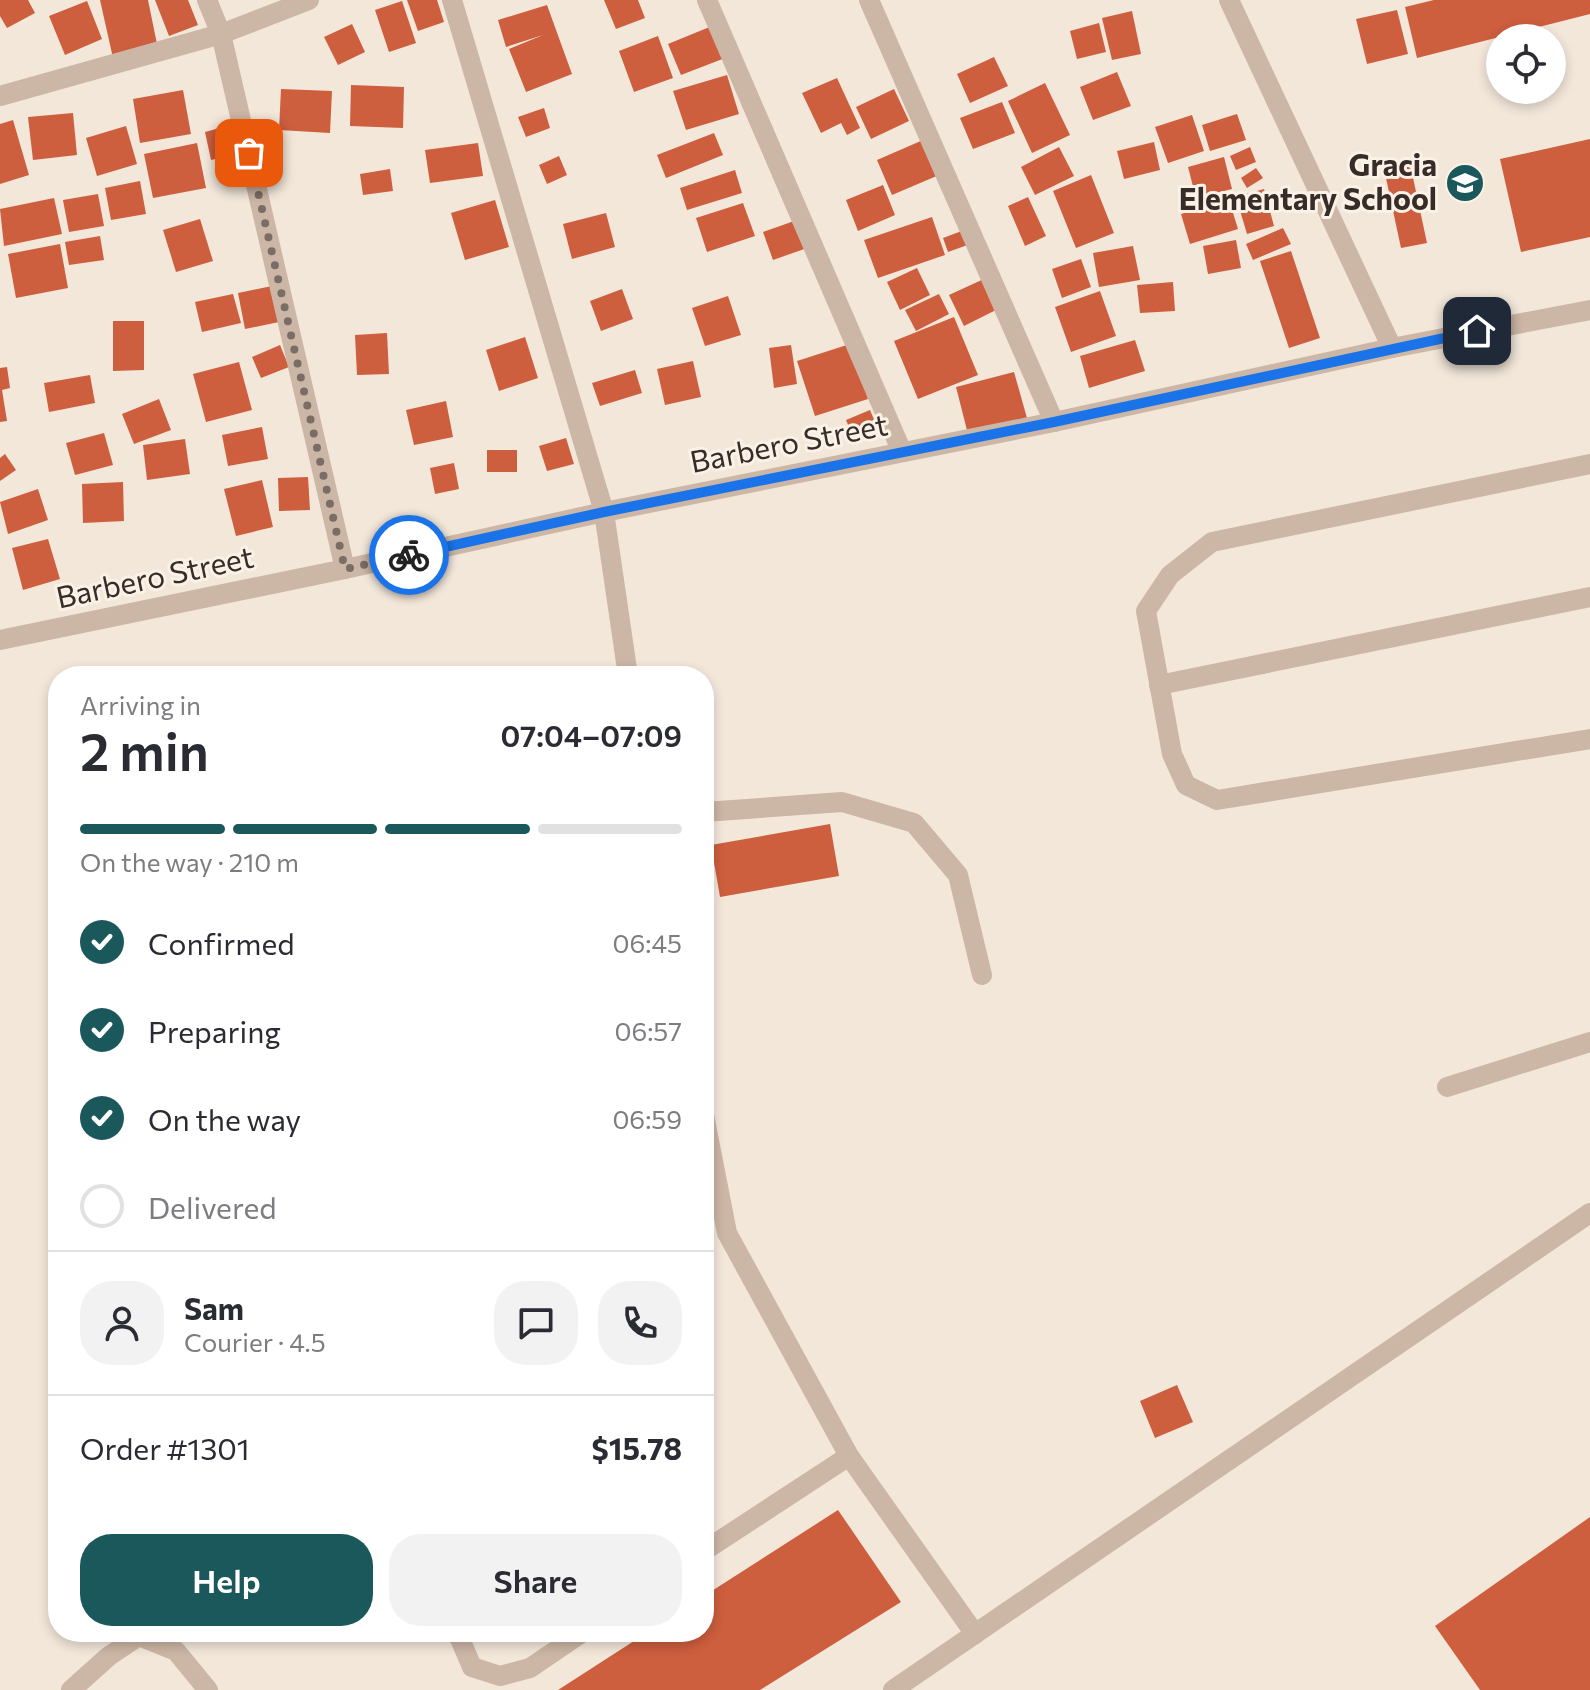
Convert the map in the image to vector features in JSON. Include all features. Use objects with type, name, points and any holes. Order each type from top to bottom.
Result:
[{"type":"street","points":[[207,0],[221,34],[345,569]]},
{"type":"street","points":[[0,96],[221,34],[309,0]]},
{"type":"street","points":[[452,0],[604,512],[627,666]]},
{"type":"street","points":[[707,0],[902,452]]},
{"type":"street","points":[[869,0],[1054,422]]},
{"type":"street","points":[[1229,0],[1392,348]]},
{"type":"street","name":"Barbero Street","points":[[0,640],[604,512],[1054,422],[1392,348],[1590,310]]},
{"type":"street","points":[[1590,464],[1212,542],[1170,575],[1146,611],[1172,754],[1186,785],[1217,800],[1590,739]]},
{"type":"street","points":[[1159,685],[1590,597]]},
{"type":"street","points":[[714,811],[842,802],[914,823],[958,875],[982,975]]},
{"type":"street","points":[[1447,1087],[1590,1042]]},
{"type":"street","points":[[714,1166],[727,1233],[849,1456],[975,1634]]},
{"type":"street","points":[[893,1690],[1590,1213]]},
{"type":"street","points":[[714,1544],[849,1456]]},
{"type":"street","points":[[71,1690],[130,1642]]},
{"type":"street","points":[[154,1642],[176,1651],[208,1690]]},
{"type":"street","points":[[461,1642],[472,1667],[500,1676],[530,1668],[568,1642]]},
{"type":"building","points":[[0,0],[28,0],[35,13],[7,28],[0,16]]},
{"type":"building","points":[[100,0],[148,0],[158,49],[113,58]]},
{"type":"building","points":[[155,0],[188,0],[198,25],[169,36]]},
{"type":"building","points":[[407,0],[437,0],[444,22],[418,31]]},
{"type":"building","points":[[604,0],[638,0],[645,18],[616,29]]},
{"type":"building","points":[[1434,0],[1590,0],[1590,14],[1551,24],[1486,24],[1486,40],[1417,58],[1405,7]]},
{"type":"building","points":[[87,1],[102,39],[65,55],[49,16]]},
{"type":"building","points":[[402,1],[416,43],[389,52],[375,10]]},
{"type":"building","points":[[547,5],[572,74],[526,92],[509,49],[543,35],[506,47],[498,20]]},
{"type":"building","points":[[1397,10],[1408,54],[1367,64],[1356,19]]},
{"type":"building","points":[[1132,11],[1141,54],[1112,60],[1102,18]]},
{"type":"building","points":[[1099,23],[1106,52],[1077,59],[1070,31]]},
{"type":"building","points":[[352,24],[365,52],[338,65],[324,37]]},
{"type":"building","points":[[712,26],[725,58],[681,75],[668,44]]},
{"type":"building","points":[[658,36],[673,78],[634,92],[619,51]]},
{"type":"building","points":[[994,57],[1008,86],[970,103],[957,74]]},
{"type":"building","points":[[1117,72],[1131,106],[1093,120],[1080,87]]},
{"type":"building","points":[[727,75],[739,114],[686,130],[673,91]]},
{"type":"building","points":[[837,78],[860,128],[847,135],[841,123],[821,133],[802,93]]},
{"type":"building","points":[[1045,83],[1070,135],[1032,153],[1008,101]]},
{"type":"building","points":[[351,85],[404,87],[403,128],[350,126]]},
{"type":"building","points":[[281,89],[332,91],[330,133],[279,130]]},
{"type":"building","points":[[894,89],[909,121],[871,139],[856,107]]},
{"type":"building","points":[[183,90],[191,134],[140,143],[133,99]]},
{"type":"building","points":[[1002,102],[1015,133],[973,149],[960,118]]},
{"type":"building","points":[[544,108],[550,128],[526,137],[518,117]]},
{"type":"building","points":[[73,113],[77,155],[33,160],[28,117]]},
{"type":"building","points":[[1237,114],[1246,140],[1210,151],[1202,125]]},
{"type":"building","points":[[1192,115],[1204,151],[1168,163],[1155,127]]},
{"type":"building","points":[[13,120],[29,175],[0,184],[0,124]]},
{"type":"building","points":[[126,126],[137,164],[97,176],[86,138]]},
{"type":"building","points":[[227,126],[233,155],[211,160],[205,132]]},
{"type":"building","points":[[714,133],[723,155],[666,178],[657,155]]},
{"type":"building","points":[[1590,139],[1590,237],[1521,252],[1500,159]]},
{"type":"building","points":[[923,140],[939,175],[892,195],[877,160]]},
{"type":"building","points":[[1154,142],[1160,170],[1124,179],[1117,151]]},
{"type":"building","points":[[197,143],[206,188],[153,198],[144,154]]},
{"type":"building","points":[[478,143],[483,176],[430,183],[425,150]]},
{"type":"building","points":[[1059,147],[1074,176],[1035,195],[1021,167]]},
{"type":"building","points":[[1250,147],[1256,162],[1236,170],[1230,156]]},
{"type":"building","points":[[559,156],[567,175],[547,184],[539,165]]},
{"type":"building","points":[[1224,157],[1232,189],[1196,198],[1188,167]]},
{"type":"building","points":[[1409,159],[1427,243],[1401,248],[1383,164]]},
{"type":"building","points":[[1256,168],[1263,178],[1247,188],[1241,178]]},
{"type":"building","points":[[390,169],[393,191],[363,195],[360,174]]},
{"type":"building","points":[[735,170],[742,193],[687,210],[680,188]]},
{"type":"building","points":[[1091,175],[1114,233],[1076,248],[1053,191]]},
{"type":"building","points":[[140,181],[146,214],[111,220],[105,188]]},
{"type":"building","points":[[883,185],[895,215],[858,231],[846,200]]},
{"type":"building","points":[[1264,189],[1274,226],[1247,234],[1236,197]]},
{"type":"building","points":[[98,194],[104,226],[69,232],[63,200]]},
{"type":"building","points":[[1028,197],[1046,236],[1025,246],[1008,206]]},
{"type":"building","points":[[54,198],[62,234],[4,246],[0,209]]},
{"type":"building","points":[[495,200],[509,247],[465,260],[451,213]]},
{"type":"building","points":[[1229,200],[1238,229],[1190,244],[1181,214]]},
{"type":"building","points":[[743,203],[755,236],[707,252],[696,218]]},
{"type":"building","points":[[606,213],[615,247],[572,259],[563,224]]},
{"type":"building","points":[[932,217],[945,255],[878,278],[864,240]]},
{"type":"building","points":[[200,219],[213,261],[176,272],[163,230]]},
{"type":"building","points":[[797,220],[807,248],[773,260],[763,232]]},
{"type":"building","points":[[1283,228],[1291,244],[1253,260],[1246,244]]},
{"type":"building","points":[[967,229],[973,243],[948,252],[943,238]]},
{"type":"building","points":[[100,236],[104,260],[69,265],[65,242]]},
{"type":"building","points":[[1236,240],[1241,268],[1208,274],[1203,246]]},
{"type":"building","points":[[60,244],[68,288],[16,298],[8,254]]},
{"type":"building","points":[[1133,246],[1140,280],[1099,287],[1093,253]]},
{"type":"building","points":[[1291,251],[1320,338],[1289,348],[1260,261]]},
{"type":"building","points":[[1081,259],[1091,287],[1062,298],[1052,269]]},
{"type":"building","points":[[917,268],[930,295],[900,310],[887,282]]},
{"type":"building","points":[[986,278],[1000,308],[964,326],[949,295]]},
{"type":"building","points":[[1173,282],[1175,311],[1140,313],[1137,285]]},
{"type":"building","points":[[272,286],[279,322],[245,329],[238,293]]},
{"type":"building","points":[[622,289],[633,319],[601,331],[590,301]]},
{"type":"building","points":[[1100,291],[1116,336],[1071,352],[1055,307]]},
{"type":"building","points":[[233,294],[241,323],[202,332],[195,302]]},
{"type":"building","points":[[939,294],[949,314],[916,331],[905,310]]},
{"type":"building","points":[[728,296],[741,335],[705,346],[692,308]]},
{"type":"building","points":[[954,317],[978,375],[918,399],[894,341]]},
{"type":"building","points":[[113,321],[144,321],[144,370],[113,371]]},
{"type":"building","points":[[387,333],[389,374],[357,375],[355,335]]},
{"type":"building","points":[[525,337],[538,378],[499,391],[486,350]]},
{"type":"building","points":[[1135,340],[1145,371],[1089,388],[1080,356]]},
{"type":"building","points":[[850,344],[868,399],[815,416],[797,361]]},
{"type":"building","points":[[280,345],[289,367],[261,378],[252,357]]},
{"type":"building","points":[[791,345],[797,384],[774,388],[769,348]]},
{"type":"building","points":[[693,361],[701,397],[665,405],[657,369]]},
{"type":"building","points":[[239,362],[252,410],[206,422],[193,374]]},
{"type":"building","points":[[7,367],[10,388],[2,390],[7,421],[0,422],[0,368]]},
{"type":"building","points":[[635,370],[642,393],[600,406],[592,383]]},
{"type":"building","points":[[1014,372],[1027,418],[968,434],[956,387]]},
{"type":"building","points":[[90,375],[95,403],[49,412],[44,383]]},
{"type":"building","points":[[159,399],[171,430],[134,444],[122,414]]},
{"type":"building","points":[[446,401],[453,437],[414,445],[406,410]]},
{"type":"building","points":[[870,410],[878,429],[854,439],[846,420]]},
{"type":"building","points":[[262,427],[268,459],[228,466],[222,435]]},
{"type":"building","points":[[104,433],[113,465],[75,475],[66,443]]},
{"type":"building","points":[[566,438],[574,464],[547,471],[539,446]]},
{"type":"building","points":[[185,439],[190,474],[147,480],[143,445]]},
{"type":"building","points":[[487,450],[517,450],[517,472],[487,472]]},
{"type":"building","points":[[5,454],[16,470],[0,481],[0,458]]},
{"type":"building","points":[[454,463],[459,489],[435,494],[430,468]]},
{"type":"building","points":[[308,477],[310,510],[279,511],[278,478]]},
{"type":"building","points":[[262,480],[273,527],[236,536],[224,489]]},
{"type":"building","points":[[123,482],[124,521],[83,523],[82,484]]},
{"type":"building","points":[[38,489],[48,520],[8,534],[0,502]]},
{"type":"building","points":[[48,539],[60,579],[23,590],[12,548]]},
{"type":"building","points":[[830,824],[839,876],[720,897],[714,844]]},
{"type":"building","points":[[1177,1385],[1193,1422],[1155,1438],[1140,1401]]},
{"type":"building","points":[[838,1510],[901,1602],[760,1690],[558,1690],[632,1642],[714,1642],[714,1590]]},
{"type":"building","points":[[1590,1517],[1590,1690],[1480,1690],[1435,1626]]},
{"type":"way so far","points":[[249,153],[345,569],[409,555]]},
{"type":"place","name":"Gracia Elementary School","points":[[1465,183]]},
{"type":"route","points":[[409,555],[1477,331]]}]
